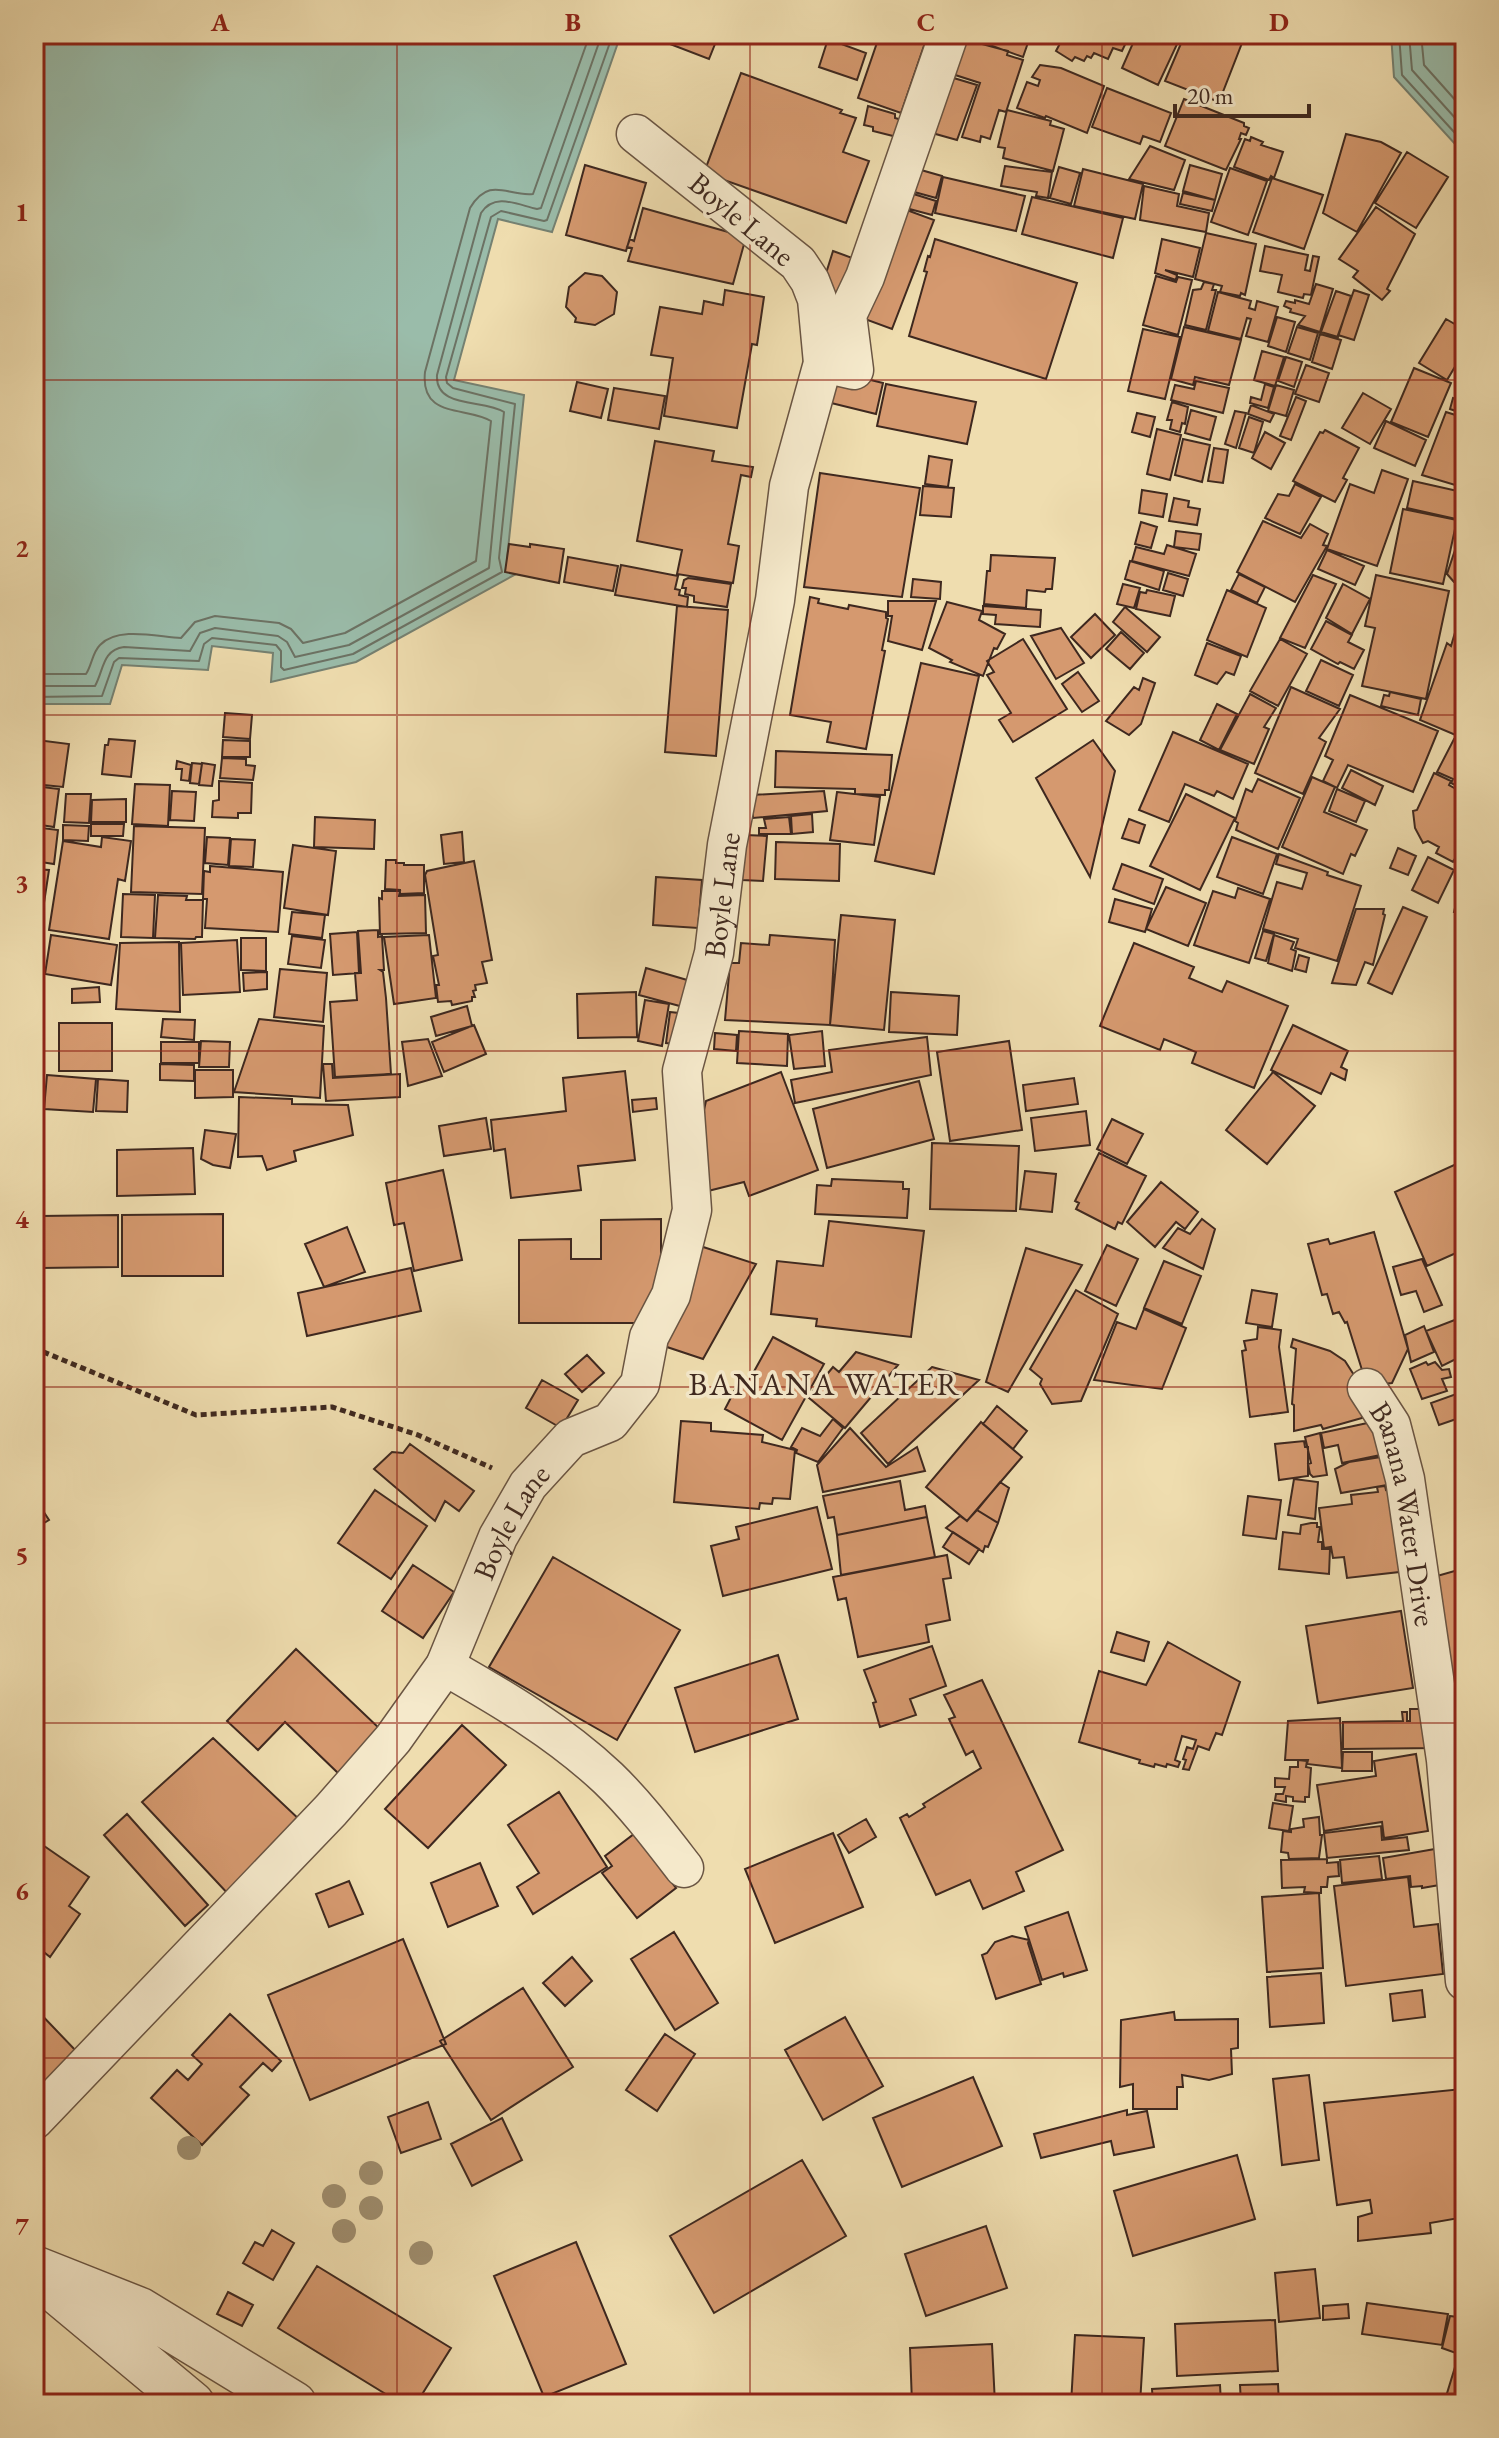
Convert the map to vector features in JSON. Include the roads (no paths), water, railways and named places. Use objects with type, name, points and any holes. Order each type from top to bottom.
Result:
[{"type":"street","points":[[823,363],[854,370],[847,315],[865,277],[949,34]]},
{"type":"street","name":"Boyle Lane","points":[[34,2120],[331,1810],[393,1739],[445,1666],[498,1537],[528,1485],[571,1438],[610,1422],[640,1384],[649,1337],[671,1295],[692,1210],[682,1071],[714,953],[727,845],[775,600],[789,486],[823,363],[817,299],[798,263],[636,134]]},
{"type":"street","name":"Banana Water Drive","points":[[1367,1388],[1391,1425],[1405,1479],[1446,1760],[1465,1981]]},
{"type":"street","points":[[445,1666],[531,1716],[572,1747],[642,1814],[684,1868]]},
{"type":"street","points":[[34,2270],[192,2404]]},
{"type":"street","points":[[34,2270],[140,2310],[294,2404]]},
{"type":"water","points":[[34,34],[621,34],[552,232],[498,219],[454,380],[524,395],[507,559],[516,574],[356,662],[271,682],[273,653],[212,646],[208,670],[122,665],[110,704],[34,704]]},
{"type":"water","points":[[1391,34],[1465,34],[1465,155],[1394,77]]},
{"type":"district","name":"BANANA WATER","points":[[825,1384]]}]
